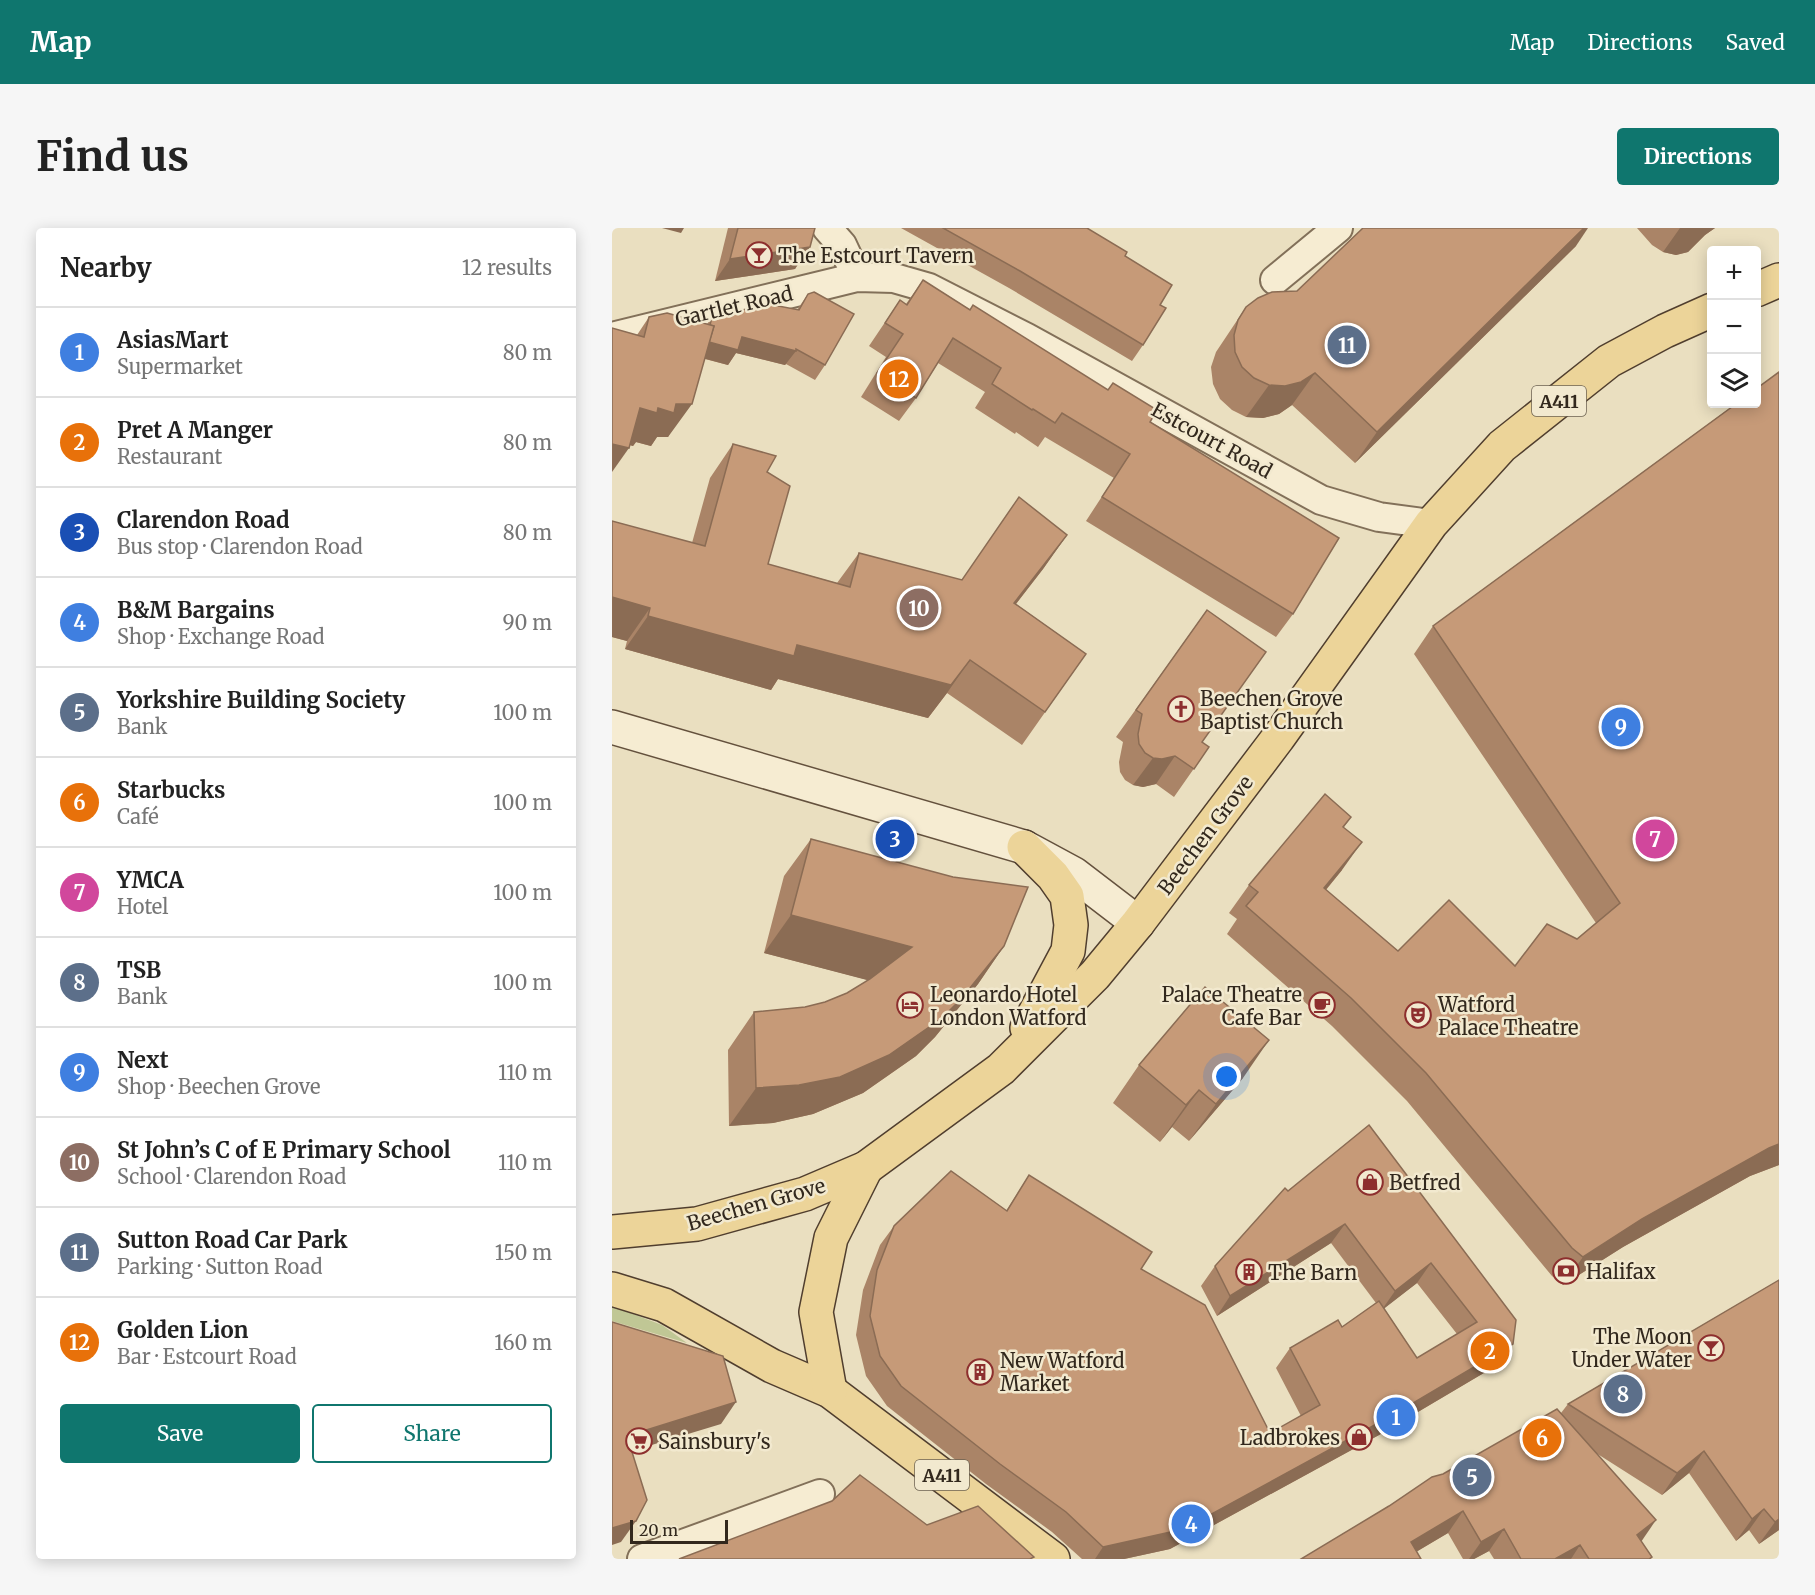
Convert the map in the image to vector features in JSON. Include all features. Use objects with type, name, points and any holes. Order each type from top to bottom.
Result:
[{"type":"main road","points":[[1761,288],[1779,280]]},
{"type":"main road","name":"Beechen Grove","points":[[612,1232],[697,1224],[805,1194],[866,1168],[1005,1066],[1095,975],[1138,923],[1278,738],[1431,524],[1502,446],[1609,361],[1665,331],[1707,312]]},
{"type":"main road","points":[[1005,1066],[1044,999],[1068,951],[1071,925],[1067,896],[1053,876],[1024,847]]},
{"type":"main road","name":"A411","points":[[830,1391],[816,1312],[831,1238],[866,1168]]},
{"type":"main road","name":"A411","points":[[612,1288],[664,1305],[772,1366],[830,1391],[1053,1559]]},
{"type":"street","points":[[827,228],[842,245],[857,277]]},
{"type":"street","points":[[1275,280],[1338,228]]},
{"type":"street","name":"Gartlet Road","points":[[612,337],[857,277]]},
{"type":"street","name":"Estcourt Road","points":[[857,277],[894,278],[929,288],[1027,338],[1321,500],[1379,517],[1431,524]]},
{"type":"street","points":[[612,727],[1024,847],[1074,874],[1138,923]]},
{"type":"street","points":[[642,1559],[820,1494]]},
{"type":"green space","points":[[612,1306],[662,1325],[687,1343],[612,1321]]},
{"type":"building","points":[[738,228],[815,228],[810,247],[730,259]]},
{"type":"building","points":[[943,228],[1087,228],[1127,252],[1125,256],[1172,285],[1160,305],[1166,308],[1143,345]]},
{"type":"building","points":[[1363,228],[1584,228],[1377,432],[1315,373],[1301,382],[1285,386],[1269,385],[1254,378],[1242,367],[1235,352],[1234,335],[1238,320],[1246,307],[1272,292],[1297,291]]},
{"type":"building","points":[[923,280],[970,310],[973,305],[1108,390],[1113,383],[1157,410],[1150,422],[1339,538],[1293,614],[1102,497],[1130,454],[1062,413],[1055,423],[992,384],[1001,368],[953,338],[916,398],[877,373],[903,334],[885,323],[900,300],[907,305]]},
{"type":"building","points":[[814,292],[854,314],[825,365],[796,349],[796,351],[742,337],[738,350],[709,342],[714,326],[710,325],[712,317],[768,304],[799,310],[808,294]]},
{"type":"building","points":[[667,313],[714,326],[692,404],[676,404],[674,413],[658,408],[657,413],[640,408],[629,448],[612,444],[612,328],[644,337],[649,317]]},
{"type":"building","points":[[1779,372],[1779,1144],[1642,1219],[1583,1257],[1572,1248],[1426,1073],[1351,998],[1246,906],[1258,892],[1249,885],[1325,794],[1351,817],[1343,827],[1362,842],[1324,888],[1398,951],[1449,900],[1515,966],[1547,924],[1577,939],[1620,903],[1433,626],[1731,408],[1761,408],[1761,385]]},
{"type":"building","points":[[733,444],[776,456],[767,472],[790,486],[768,564],[850,587],[859,553],[962,580],[1019,497],[1067,535],[1014,603],[1086,654],[1045,712],[970,660],[951,685],[797,645],[794,656],[648,616],[650,608],[612,597],[612,521],[705,546]]},
{"type":"building","name":"Beechen Grove Baptist Church","points":[[1207,610],[1266,652],[1202,742],[1209,747],[1194,769],[1175,756],[1162,759],[1153,758],[1145,753],[1139,744],[1138,734],[1142,714],[1136,710]]},
{"type":"building","name":"Leonardo Hotel London Watford","points":[[811,839],[953,877],[1028,887],[1004,946],[961,999],[942,1018],[889,1055],[840,1077],[799,1085],[756,1088],[754,1012],[805,1007],[847,993],[870,979],[912,947],[791,915]]},
{"type":"building","points":[[1205,987],[1269,1040],[1216,1104],[1199,1090],[1186,1105],[1139,1065]]},
{"type":"building","points":[[1369,1125],[1516,1320],[1513,1344],[1393,1415],[1184,1529],[1103,1547],[1066,1512],[1000,1464],[901,1386],[880,1356],[870,1316],[877,1270],[894,1226],[951,1171],[1007,1211],[1029,1175],[1152,1252],[1141,1269],[1205,1305],[1270,1433],[1320,1405],[1290,1348],[1338,1320],[1342,1327],[1379,1301],[1417,1358],[1477,1322],[1431,1263],[1395,1291],[1345,1224],[1230,1296],[1215,1266],[1285,1188],[1288,1191]]},
{"type":"building","points":[[1779,1280],[1779,1519],[1775,1522],[1764,1509],[1752,1519],[1704,1451],[1677,1473],[1568,1404]]},
{"type":"building","name":"Sainsbury's","points":[[612,1322],[723,1356],[736,1402],[627,1436],[647,1500],[636,1521],[612,1528]]},
{"type":"building","points":[[1557,1409],[1656,1520],[1637,1535],[1652,1557],[1649,1559],[1589,1559],[1580,1545],[1555,1559],[1521,1559],[1504,1529],[1481,1542],[1463,1511],[1411,1542],[1421,1559],[1301,1559],[1432,1477],[1443,1474]]},
{"type":"building","points":[[860,1475],[927,1525],[978,1506],[1034,1557],[1030,1559],[679,1559],[832,1501]]},
{"type":"place","name":"The Estcourt Tavern","points":[[759,255]]},
{"type":"place","name":"Sutton Road Car Park","points":[[1347,345]]},
{"type":"place","name":"Golden Lion","points":[[899,379]]},
{"type":"place","name":"St John’s C of E Primary School","points":[[919,608]]},
{"type":"place","name":"Beechen Grove Baptist Church","points":[[1181,709]]},
{"type":"place","name":"Next","points":[[1621,727]]},
{"type":"place","name":"Clarendon Road","points":[[895,839]]},
{"type":"place","name":"YMCA","points":[[1655,839]]},
{"type":"place","name":"Leonardo Hotel London Watford","points":[[910,1005]]},
{"type":"place","name":"Palace Theatre Cafe Bar","points":[[1322,1005]]},
{"type":"place","name":"Watford Palace Theatre","points":[[1418,1015]]},
{"type":"place","name":"Betfred","points":[[1370,1182]]},
{"type":"place","name":"Halifax","points":[[1566,1271]]},
{"type":"place","name":"The Barn","points":[[1249,1272]]},
{"type":"place","name":"The Moon Under Water","points":[[1711,1348]]},
{"type":"place","name":"Pret A Manger","points":[[1490,1351]]},
{"type":"place","name":"New Watford Market","points":[[980,1372]]},
{"type":"place","name":"TSB","points":[[1623,1394]]},
{"type":"place","name":"AsiasMart","points":[[1396,1417]]},
{"type":"place","name":"Ladbrokes","points":[[1359,1437]]},
{"type":"place","name":"Starbucks","points":[[1542,1438]]},
{"type":"place","name":"Sainsbury's","points":[[639,1441]]},
{"type":"place","name":"Yorkshire Building Society","points":[[1472,1477]]},
{"type":"place","name":"B&M Bargains","points":[[1191,1524]]}]
